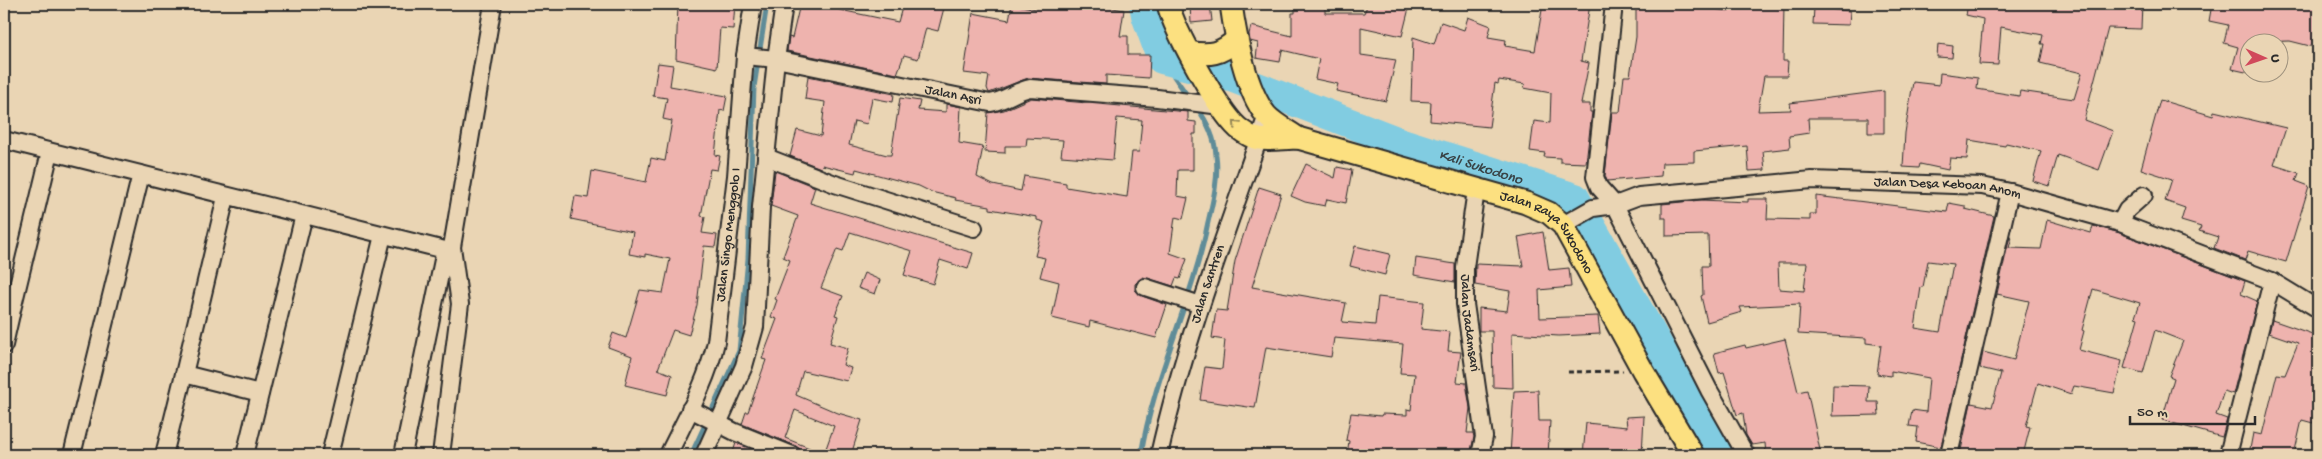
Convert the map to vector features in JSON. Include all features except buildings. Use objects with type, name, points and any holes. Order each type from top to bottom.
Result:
[{"type":"main road","points":[[1168,4],[1193,58],[1206,101],[1238,128],[1259,139]]},
{"type":"main road","name":"Jalan Raya Sukodono","points":[[1230,4],[1237,45],[1256,97],[1267,116],[1298,138]]},
{"type":"main road","points":[[1193,58],[1216,54],[1237,45]]},
{"type":"main road","name":"Jalan Raya Sukodono","points":[[1259,139],[1298,138],[1526,203],[1568,222],[1643,371],[1693,455]]},
{"type":"street","points":[[441,455],[460,304],[452,247],[492,4]]},
{"type":"street","name":"Jalan Singo Menggolo I","points":[[668,455],[693,410],[712,362],[716,342],[736,176],[753,4]]},
{"type":"street","points":[[704,455],[715,422],[750,350],[755,327],[761,207],[772,59],[784,4]]},
{"type":"street","points":[[1614,4],[1595,177],[1599,186],[1615,205],[1709,390],[1746,455]]},
{"type":"street","name":"Jalan Asri","points":[[747,56],[772,59],[990,103],[1001,101],[1020,90],[1030,88],[1206,101]]},
{"type":"street","name":"Jalan Santren","points":[[1160,455],[1191,302],[1267,116]]},
{"type":"street","points":[[4,140],[226,197],[445,250],[404,455]]},
{"type":"street","points":[[4,344],[7,313],[50,152]]},
{"type":"street","points":[[766,157],[836,184],[974,228]]},
{"type":"street","points":[[72,455],[141,174]]},
{"type":"street","name":"Jalan Desa Keboan Anom","points":[[1568,222],[1593,208],[1615,205],[1639,196],[1812,180],[1982,186],[2120,223],[2272,281],[2318,308]]},
{"type":"street","name":"Jalan Jadamsari","points":[[1476,190],[1465,267],[1465,304],[1484,437],[1480,455]]},
{"type":"street","points":[[1949,455],[2010,192]]},
{"type":"street","points":[[2120,223],[2126,210],[2144,195]]},
{"type":"street","points":[[164,455],[226,197]]},
{"type":"street","points":[[244,455],[304,215]]},
{"type":"street","points":[[330,455],[383,235]]},
{"type":"street","points":[[2228,455],[2272,281]]},
{"type":"street","points":[[1145,287],[1191,302]]},
{"type":"street","points":[[184,374],[260,393]]},
{"type":"street","points":[[693,410],[715,422],[792,455]]},
{"type":"path","points":[[1568,372],[1626,371]]},
{"type":"waterway","points":[[691,455],[739,351],[748,259],[754,87],[767,4]]},
{"type":"waterway","name":"Kali Sukodono","points":[[1144,4],[1146,15],[1162,59],[1231,77],[1399,142],[1575,198],[1720,455]]},
{"type":"waterway","points":[[1162,59],[1189,98]]},
{"type":"waterway","points":[[1141,455],[1155,396],[1193,281],[1215,189],[1217,163],[1214,142],[1196,106]]}]
